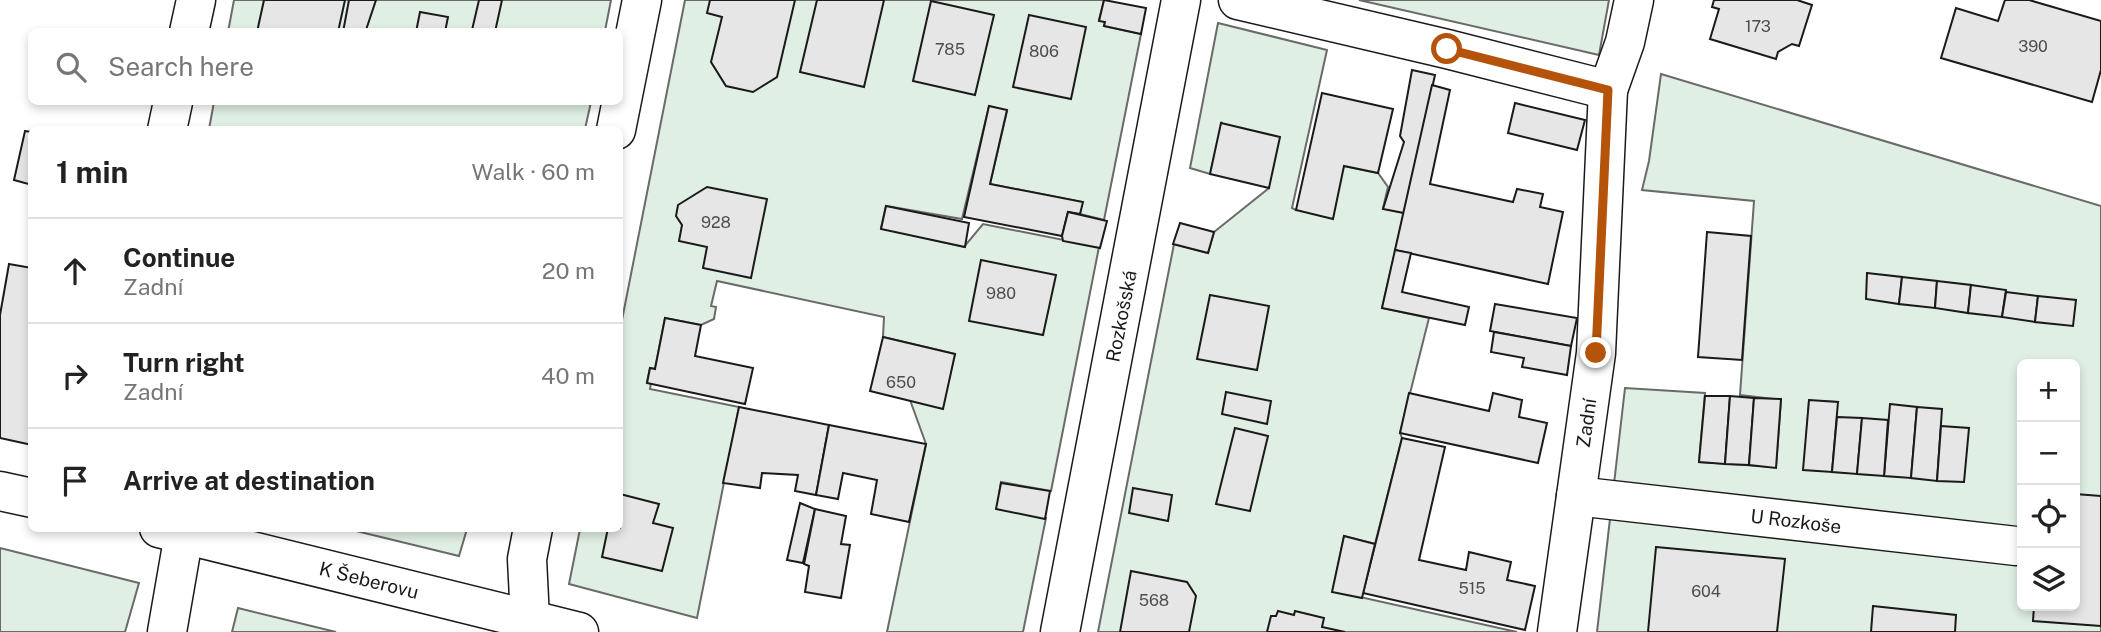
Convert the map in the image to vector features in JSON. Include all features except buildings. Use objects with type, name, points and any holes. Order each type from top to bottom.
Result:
[{"type":"street","points":[[190,28],[196,0]]},
{"type":"street","points":[[623,95],[642,0]]},
{"type":"street","name":"Rozkošská","points":[[1060,632],[1181,0]]},
{"type":"street","points":[[1238,0],[1608,90]]},
{"type":"street","name":"Zadní","points":[[1557,632],[1596,353],[1608,90],[1625,43],[1634,0]]},
{"type":"street","points":[[168,126],[172,105]]},
{"type":"street","points":[[617,126],[621,105]]},
{"type":"street","points":[[0,491],[28,497]]},
{"type":"street","name":"U Rozkoše","points":[[1576,496],[2016,547]]},
{"type":"street","points":[[167,632],[172,532]]},
{"type":"street","name":"K Šeberovu","points":[[176,532],[529,626],[579,632]]},
{"type":"street","points":[[529,626],[527,559],[532,532]]},
{"type":"green space","points":[[234,0],[611,0],[606,28],[229,28]]},
{"type":"green space","points":[[685,0],[1104,0],[1099,20],[1105,22],[1104,26],[1141,34],[1104,220],[1080,214],[1082,202],[990,184],[1007,111],[989,106],[962,219],[886,206],[881,228],[964,247],[983,224],[1099,247],[1051,491],[1001,482],[997,509],[1046,518],[1023,632],[887,632],[926,444],[910,400],[942,408],[955,354],[883,337],[884,317],[717,281],[711,306],[716,307],[714,319],[701,325],[665,318],[655,369],[650,368],[647,382],[651,383],[650,389],[739,407],[697,618],[569,584],[579,532],[623,532],[623,315]]},
{"type":"green space","points":[[1359,0],[1609,0],[1599,55]]},
{"type":"green space","points":[[1218,23],[1327,50],[1292,208],[1296,210],[1344,166],[1378,173],[1388,187],[1383,208],[1404,213],[1382,308],[1429,318],[1375,544],[1344,536],[1333,591],[1517,632],[1098,632],[1174,244],[1208,253],[1214,232],[1269,188],[1222,123],[1210,174],[1190,168]]},
{"type":"green space","points":[[1661,74],[2101,206],[2101,632],[1597,632],[1625,388],[1705,393],[1699,462],[1776,467],[1781,400],[1740,395],[1754,201],[1642,190],[1649,161]],"holes":[[[1809,401],[1838,402],[1804,470]]]},
{"type":"green space","points":[[213,105],[590,105],[586,126],[210,126]]},
{"type":"green space","points":[[360,532],[466,532],[459,556]]},
{"type":"green space","points":[[0,548],[139,583],[125,632],[0,632]]},
{"type":"green space","points":[[238,608],[336,632],[232,632]]},
{"type":"route","points":[[1447,49],[1608,90],[1596,353]]}]
